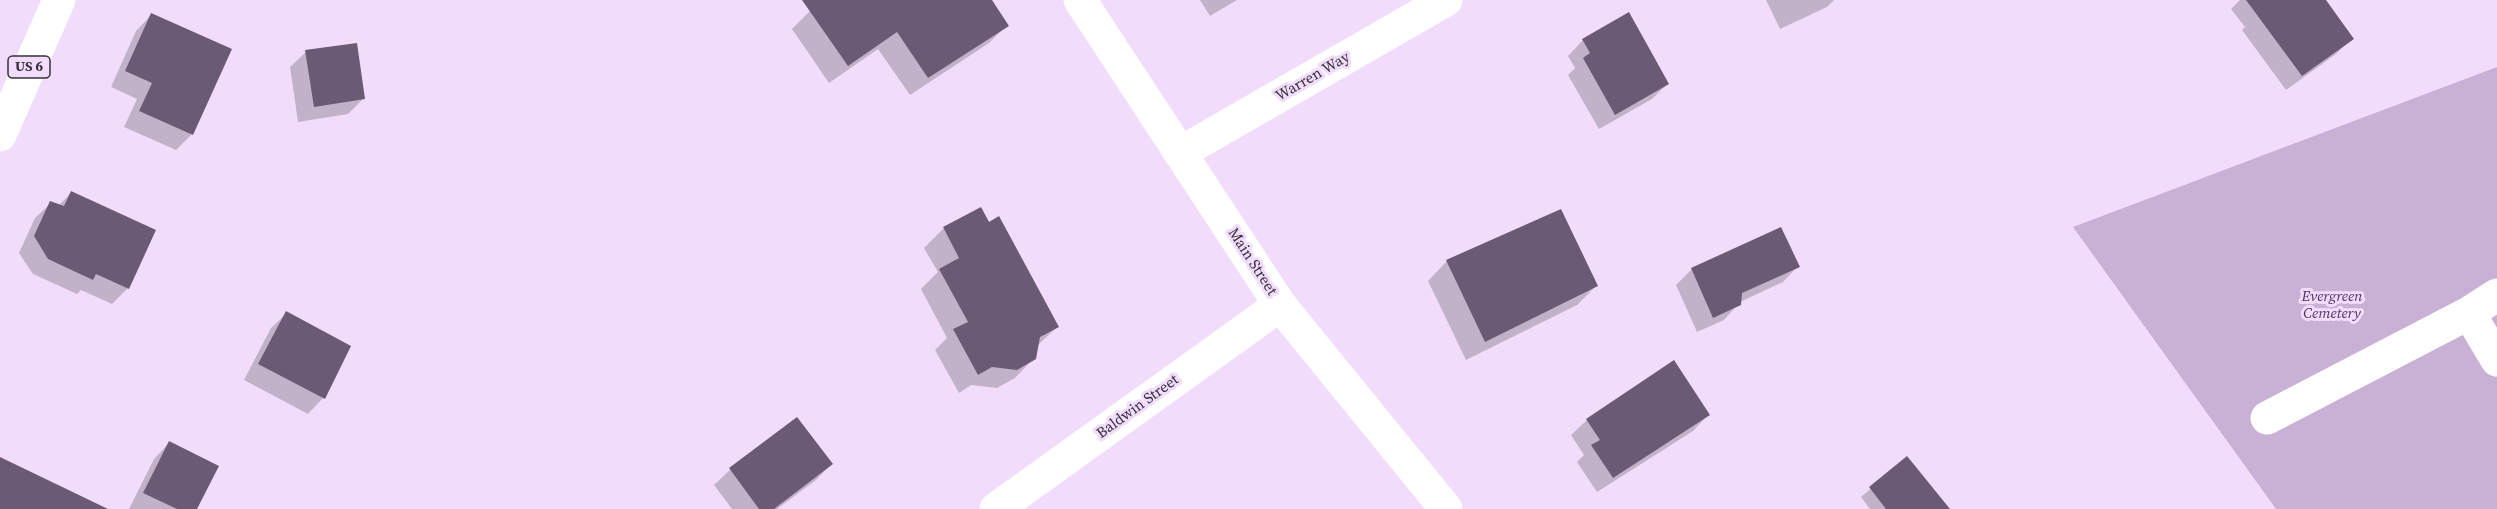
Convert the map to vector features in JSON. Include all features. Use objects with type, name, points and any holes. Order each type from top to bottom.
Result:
[{"type":"main road","name":"US 6","points":[[0,135],[59,0]]},
{"type":"main road","name":"Main Street","points":[[1080,0],[1280,305],[1446,509]]},
{"type":"main road","name":"Warren Way","points":[[1180,153],[1446,0]]},
{"type":"main road","points":[[2267,418],[2469,313],[2497,295]]},
{"type":"main road","name":"Baldwin Street","points":[[996,509],[1280,305]]},
{"type":"main road","points":[[2469,313],[2497,360]]},
{"type":"green space","name":"Evergreen Cemetery","points":[[2497,67],[2497,509],[2276,509],[2073,227]]},
{"type":"building","points":[[802,0],[992,0],[1009,26],[928,78],[897,32],[848,66]]},
{"type":"building","points":[[2246,0],[2326,0],[2354,39],[2302,76]]},
{"type":"building","points":[[1629,12],[1669,84],[1615,115],[1583,58],[1590,53],[1582,39]]},
{"type":"building","points":[[151,13],[232,49],[193,135],[139,111],[152,83],[125,71]]},
{"type":"building","points":[[357,43],[365,99],[314,107],[305,50]]},
{"type":"building","points":[[71,191],[156,230],[129,289],[96,274],[93,280],[48,259],[34,236],[50,201],[64,206]]},
{"type":"building","points":[[981,207],[989,222],[999,216],[1059,327],[1040,337],[1036,359],[1017,370],[992,367],[978,375],[953,329],[968,322],[939,269],[959,258],[943,227]]},
{"type":"building","points":[[1561,209],[1598,286],[1485,342],[1446,260]]},
{"type":"building","points":[[1781,227],[1800,267],[1742,293],[1741,305],[1713,318],[1691,268]]},
{"type":"building","points":[[286,311],[351,346],[325,399],[258,364]]},
{"type":"building","points":[[1674,360],[1710,415],[1613,478],[1591,445],[1600,440],[1586,419]]},
{"type":"building","points":[[797,417],[833,464],[774,509],[759,509],[729,468]]},
{"type":"building","points":[[169,441],[219,466],[197,509],[177,509],[143,493]]},
{"type":"building","points":[[1907,456],[1950,509],[1886,509],[1869,487]]},
{"type":"building","points":[[0,457],[108,509],[0,509]]}]
